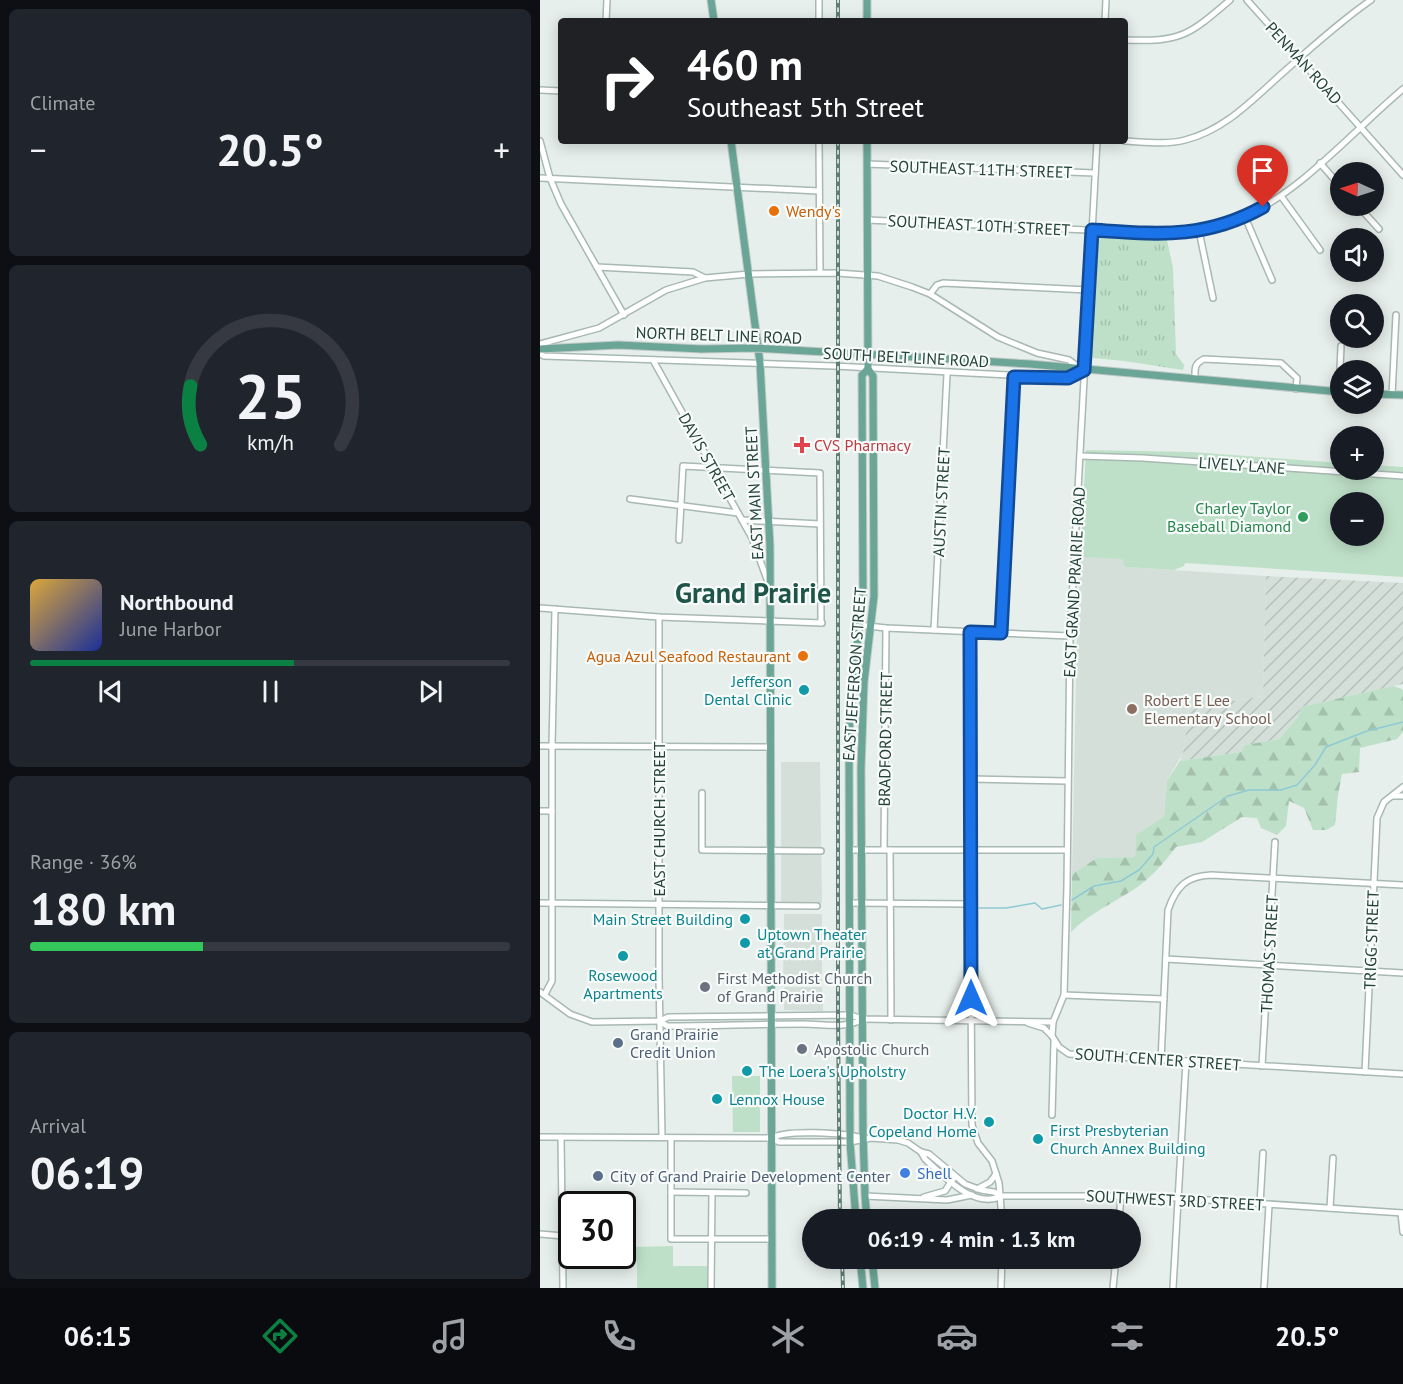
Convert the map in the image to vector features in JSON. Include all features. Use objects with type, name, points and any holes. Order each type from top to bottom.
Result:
[{"type":"main road","points":[[711,0],[714,18]]},
{"type":"main road","points":[[867,0],[867,18]]},
{"type":"main road","name":"EAST MAIN STREET","points":[[731,144],[760,363],[770,522],[772,1288]]},
{"type":"main road","name":"EAST JEFFERSON STREET","points":[[866,1209],[861,771],[864,682],[874,596],[873,376],[868,369],[867,144]]},
{"type":"main road","name":"NORTH BELT LINE ROAD","points":[[540,347],[618,345],[702,349],[754,348],[898,356]]},
{"type":"main road","name":"SOUTH BELT LINE ROAD","points":[[898,356],[1030,364],[1330,391]]},
{"type":"main road","name":"EAST JEFFERSON STREET","points":[[854,1209],[850,1138],[849,771],[850,725],[862,598],[862,375],[868,369]]},
{"type":"main road","points":[[1384,395],[1403,395]]},
{"type":"main road","points":[[863,533],[874,533]]},
{"type":"main road","points":[[850,725],[862,728]]},
{"type":"main road","points":[[849,771],[861,771]]},
{"type":"main road","points":[[849,814],[861,814]]},
{"type":"main road","points":[[861,1269],[863,1288]]},
{"type":"main road","points":[[873,1269],[875,1288]]},
{"type":"street","points":[[606,18],[607,0]]},
{"type":"street","points":[[819,0],[819,18]]},
{"type":"street","points":[[1105,18],[1106,0]]},
{"type":"street","points":[[1128,40],[1152,41],[1185,35],[1230,0]]},
{"type":"street","name":"PENMAN ROAD","points":[[1248,0],[1403,175]]},
{"type":"street","points":[[1128,141],[1182,141],[1220,126],[1341,21],[1371,0]]},
{"type":"street","name":"SOUTHEAST 10TH STREET","points":[[867,220],[1175,234],[1199,231],[1245,217],[1281,196],[1403,89]]},
{"type":"street","points":[[540,90],[558,91]]},
{"type":"street","points":[[540,141],[550,178],[561,204],[624,315]]},
{"type":"street","points":[[819,144],[819,272]]},
{"type":"street","name":"EAST GRAND PRAIRIE ROAD","points":[[1053,1022],[1064,995],[1070,636],[1097,144]]},
{"type":"street","points":[[1320,163],[1330,174]]},
{"type":"street","name":"SOUTHEAST 11TH STREET","points":[[867,164],[1095,173]]},
{"type":"street","points":[[540,178],[819,191]]},
{"type":"street","points":[[1281,196],[1320,250]]},
{"type":"street","points":[[1367,216],[1378,228]]},
{"type":"street","points":[[1245,217],[1272,280]]},
{"type":"street","points":[[1199,231],[1213,298]]},
{"type":"street","points":[[597,267],[693,272],[705,278]]},
{"type":"street","points":[[540,347],[599,328],[666,291],[705,278],[819,272],[878,276],[930,294],[998,337],[1037,353],[1069,360],[1084,370]]},
{"type":"street","points":[[930,294],[938,285],[943,284],[1088,290]]},
{"type":"street","points":[[1392,395],[1396,315]]},
{"type":"street","name":"NORTH BELT LINE ROAD","points":[[540,354],[760,363]]},
{"type":"street","points":[[1195,378],[1194,367],[1204,359],[1281,363],[1297,378],[1296,389]]},
{"type":"street","name":"DAVIS STREET","points":[[653,360],[752,538],[771,589]]},
{"type":"street","name":"SOUTH BELT LINE ROAD","points":[[760,363],[1014,377],[1068,378],[1084,370]]},
{"type":"street","name":"AUSTIN STREET","points":[[934,630],[947,374]]},
{"type":"street","points":[[1001,633],[1014,377]]},
{"type":"street","name":"LIVELY LANE","points":[[1080,456],[1143,458],[1403,476]]},
{"type":"street","points":[[540,608],[659,617],[822,623],[820,473],[683,466],[679,540]]},
{"type":"street","points":[[630,500],[738,513]]},
{"type":"street","points":[[742,520],[820,524]]},
{"type":"street","points":[[555,609],[552,746],[552,981],[542,993],[570,1014],[592,1022],[660,1021],[667,1026],[850,1015],[863,1019],[891,1020],[1053,1022]]},
{"type":"street","name":"EAST CHURCH STREET","points":[[659,617],[662,1137]]},
{"type":"street","points":[[859,625],[1070,636]]},
{"type":"street","name":"BRADFORD STREET","points":[[886,628],[887,850],[891,903],[891,1020]]},
{"type":"street","points":[[970,632],[972,1125],[978,1143],[992,1161],[1001,1196],[1002,1209]]},
{"type":"street","points":[[540,746],[771,747]]},
{"type":"street","points":[[971,779],[1067,781]]},
{"type":"street","points":[[1392,796],[1403,787]]},
{"type":"street","points":[[702,793],[702,850],[821,851]]},
{"type":"street","points":[[1392,796],[1403,796]]},
{"type":"street","name":"TRIGG STREET","points":[[1365,1072],[1377,818],[1384,801],[1392,796]]},
{"type":"street","points":[[540,811],[552,811]]},
{"type":"street","name":"THOMAS STREET","points":[[1263,1066],[1275,842]]},
{"type":"street","points":[[849,849],[1067,850]]},
{"type":"street","points":[[1161,1060],[1168,910],[1173,896],[1188,880],[1199,875],[1403,885]]},
{"type":"street","points":[[540,903],[817,906]]},
{"type":"street","points":[[849,903],[970,904]]},
{"type":"street","points":[[1166,959],[1403,973]]},
{"type":"street","points":[[1064,995],[1164,999]]},
{"type":"street","points":[[772,1021],[849,1025],[863,1019]]},
{"type":"street","points":[[1025,1022],[1044,1028],[1053,1039],[1052,1115]]},
{"type":"street","name":"SOUTH CENTER STREET","points":[[1053,1022],[1053,1039],[1069,1054],[1403,1074]]},
{"type":"street","points":[[1173,1288],[1186,1061]]},
{"type":"street","points":[[540,1137],[772,1138],[778,1142],[884,1138],[908,1143],[921,1152],[929,1154],[965,1184],[1001,1196]]},
{"type":"street","points":[[561,1137],[562,1191]]},
{"type":"street","points":[[671,1138],[671,1239],[772,1239]]},
{"type":"street","points":[[921,1152],[925,1159],[950,1182],[972,1195]]},
{"type":"street","points":[[1260,1204],[1263,1153]]},
{"type":"street","points":[[1330,1208],[1333,1158]]},
{"type":"street","points":[[977,1189],[990,1182],[996,1174]]},
{"type":"street","points":[[947,1200],[945,1191],[956,1176]]},
{"type":"street","name":"SOUTHWEST 3RD STREET","points":[[913,1199],[945,1191]]},
{"type":"street","points":[[671,1192],[746,1193]]},
{"type":"street","points":[[711,1288],[712,1193]]},
{"type":"street","name":"SOUTHWEST 3RD STREET","points":[[865,1196],[947,1200],[972,1195],[994,1200],[1001,1196],[1121,1196],[1402,1213]]},
{"type":"street","points":[[1120,1209],[1121,1196]]},
{"type":"street","points":[[1264,1288],[1269,1205]]},
{"type":"street","points":[[1402,1213],[1403,1232]]},
{"type":"street","points":[[540,1234],[558,1236]]},
{"type":"street","points":[[563,1269],[563,1288]]},
{"type":"street","points":[[1001,1288],[1002,1269]]},
{"type":"street","points":[[1113,1288],[1115,1269]]},
{"type":"shaded area","name":"Robert E Lee Elementary School","points":[[1081,545],[1113,549],[1121,555],[1125,567],[1266,576],[1263,696],[1221,703],[1190,701],[1183,753],[1167,781],[1164,816],[1136,835],[1135,857],[1097,858],[1072,874],[1077,634]]},
{"type":"shaded area","points":[[1266,576],[1403,583],[1403,684],[1301,707],[1298,717],[1279,739],[1246,745],[1241,752],[1180,761],[1190,701],[1221,703],[1263,696]]},
{"type":"shaded area","points":[[781,762],[820,762],[822,903],[781,903]]},
{"type":"shaded area","points":[[784,914],[822,914],[822,985],[783,985]]},
{"type":"shaded area","points":[[784,987],[822,987],[823,1011],[784,1010]]},
{"type":"green space","points":[[1096,236],[1167,240],[1173,268],[1176,354],[1184,365],[1183,370],[1093,358],[1090,351]]},
{"type":"green space","points":[[1086,450],[1192,452],[1330,462],[1330,480],[1384,480],[1384,466],[1403,467],[1403,577],[1185,563],[1184,566],[1174,570],[1125,567],[1122,559],[1083,557],[1083,546],[1081,545]]},
{"type":"green space","points":[[1393,686],[1403,691],[1403,732],[1397,739],[1360,748],[1359,772],[1342,774],[1335,825],[1326,830],[1313,830],[1304,808],[1289,801],[1286,826],[1277,835],[1261,828],[1257,818],[1242,817],[1202,842],[1176,847],[1145,881],[1093,914],[1071,932],[1072,874],[1097,858],[1135,857],[1136,835],[1164,816],[1167,781],[1180,761],[1241,752],[1245,745],[1279,739],[1298,717],[1301,707]]},
{"type":"green space","points":[[732,1076],[760,1076],[760,1132],[733,1132]]},
{"type":"green space","points":[[673,1246],[673,1266],[707,1266],[707,1288],[637,1288],[636,1247]]},
{"type":"waterway","points":[[1072,900],[1094,886],[1121,881],[1139,870],[1153,854],[1154,847],[1228,796],[1249,790],[1281,790],[1297,785],[1315,765],[1326,747],[1367,731],[1403,722]]},
{"type":"waterway","points":[[979,908],[1006,908],[1035,903],[1042,909],[1061,905]]},
{"type":"railway","points":[[838,0],[838,18]]},
{"type":"railway","points":[[838,144],[840,1209]]},
{"type":"railway","points":[[842,1269],[843,1288]]},
{"type":"place","name":"Wendy's","points":[[774,211]]},
{"type":"place","name":"CVS Pharmacy","points":[[802,445]]},
{"type":"place","name":"Charley Taylor Baseball Diamond","points":[[1303,517]]},
{"type":"place","name":"Agua Azul Seafood Restaurant","points":[[803,656]]},
{"type":"place","name":"Jefferson Dental Clinic","points":[[804,690]]},
{"type":"place","name":"Robert E Lee Elementary School","points":[[1132,709]]},
{"type":"place","name":"Main Street Building","points":[[745,919]]},
{"type":"place","name":"Uptown Theater at Grand Prairie","points":[[745,943]]},
{"type":"place","name":"Rosewood Apartments","points":[[623,956]]},
{"type":"place","name":"First Methodist Church of Grand Prairie","points":[[705,987]]},
{"type":"place","name":"Grand Prairie Credit Union","points":[[618,1043]]},
{"type":"place","name":"Apostolic Church","points":[[802,1049]]},
{"type":"place","name":"The Loera's Upholstry","points":[[747,1071]]},
{"type":"place","name":"Lennox House","points":[[717,1099]]},
{"type":"place","name":"Doctor H.V. Copeland Home","points":[[989,1122]]},
{"type":"place","name":"First Presbyterian Church Annex Building","points":[[1038,1139]]},
{"type":"place","name":"Shell","points":[[905,1173]]},
{"type":"place","name":"City of Grand Prairie Development Center","points":[[598,1176]]},
{"type":"district","name":"Grand Prairie","points":[[753,593]]},
{"type":"route","points":[[971,998],[970,632],[1001,633],[1014,377],[1068,378],[1084,370],[1092,230],[1175,234],[1199,231],[1245,217],[1263,207]]}]
